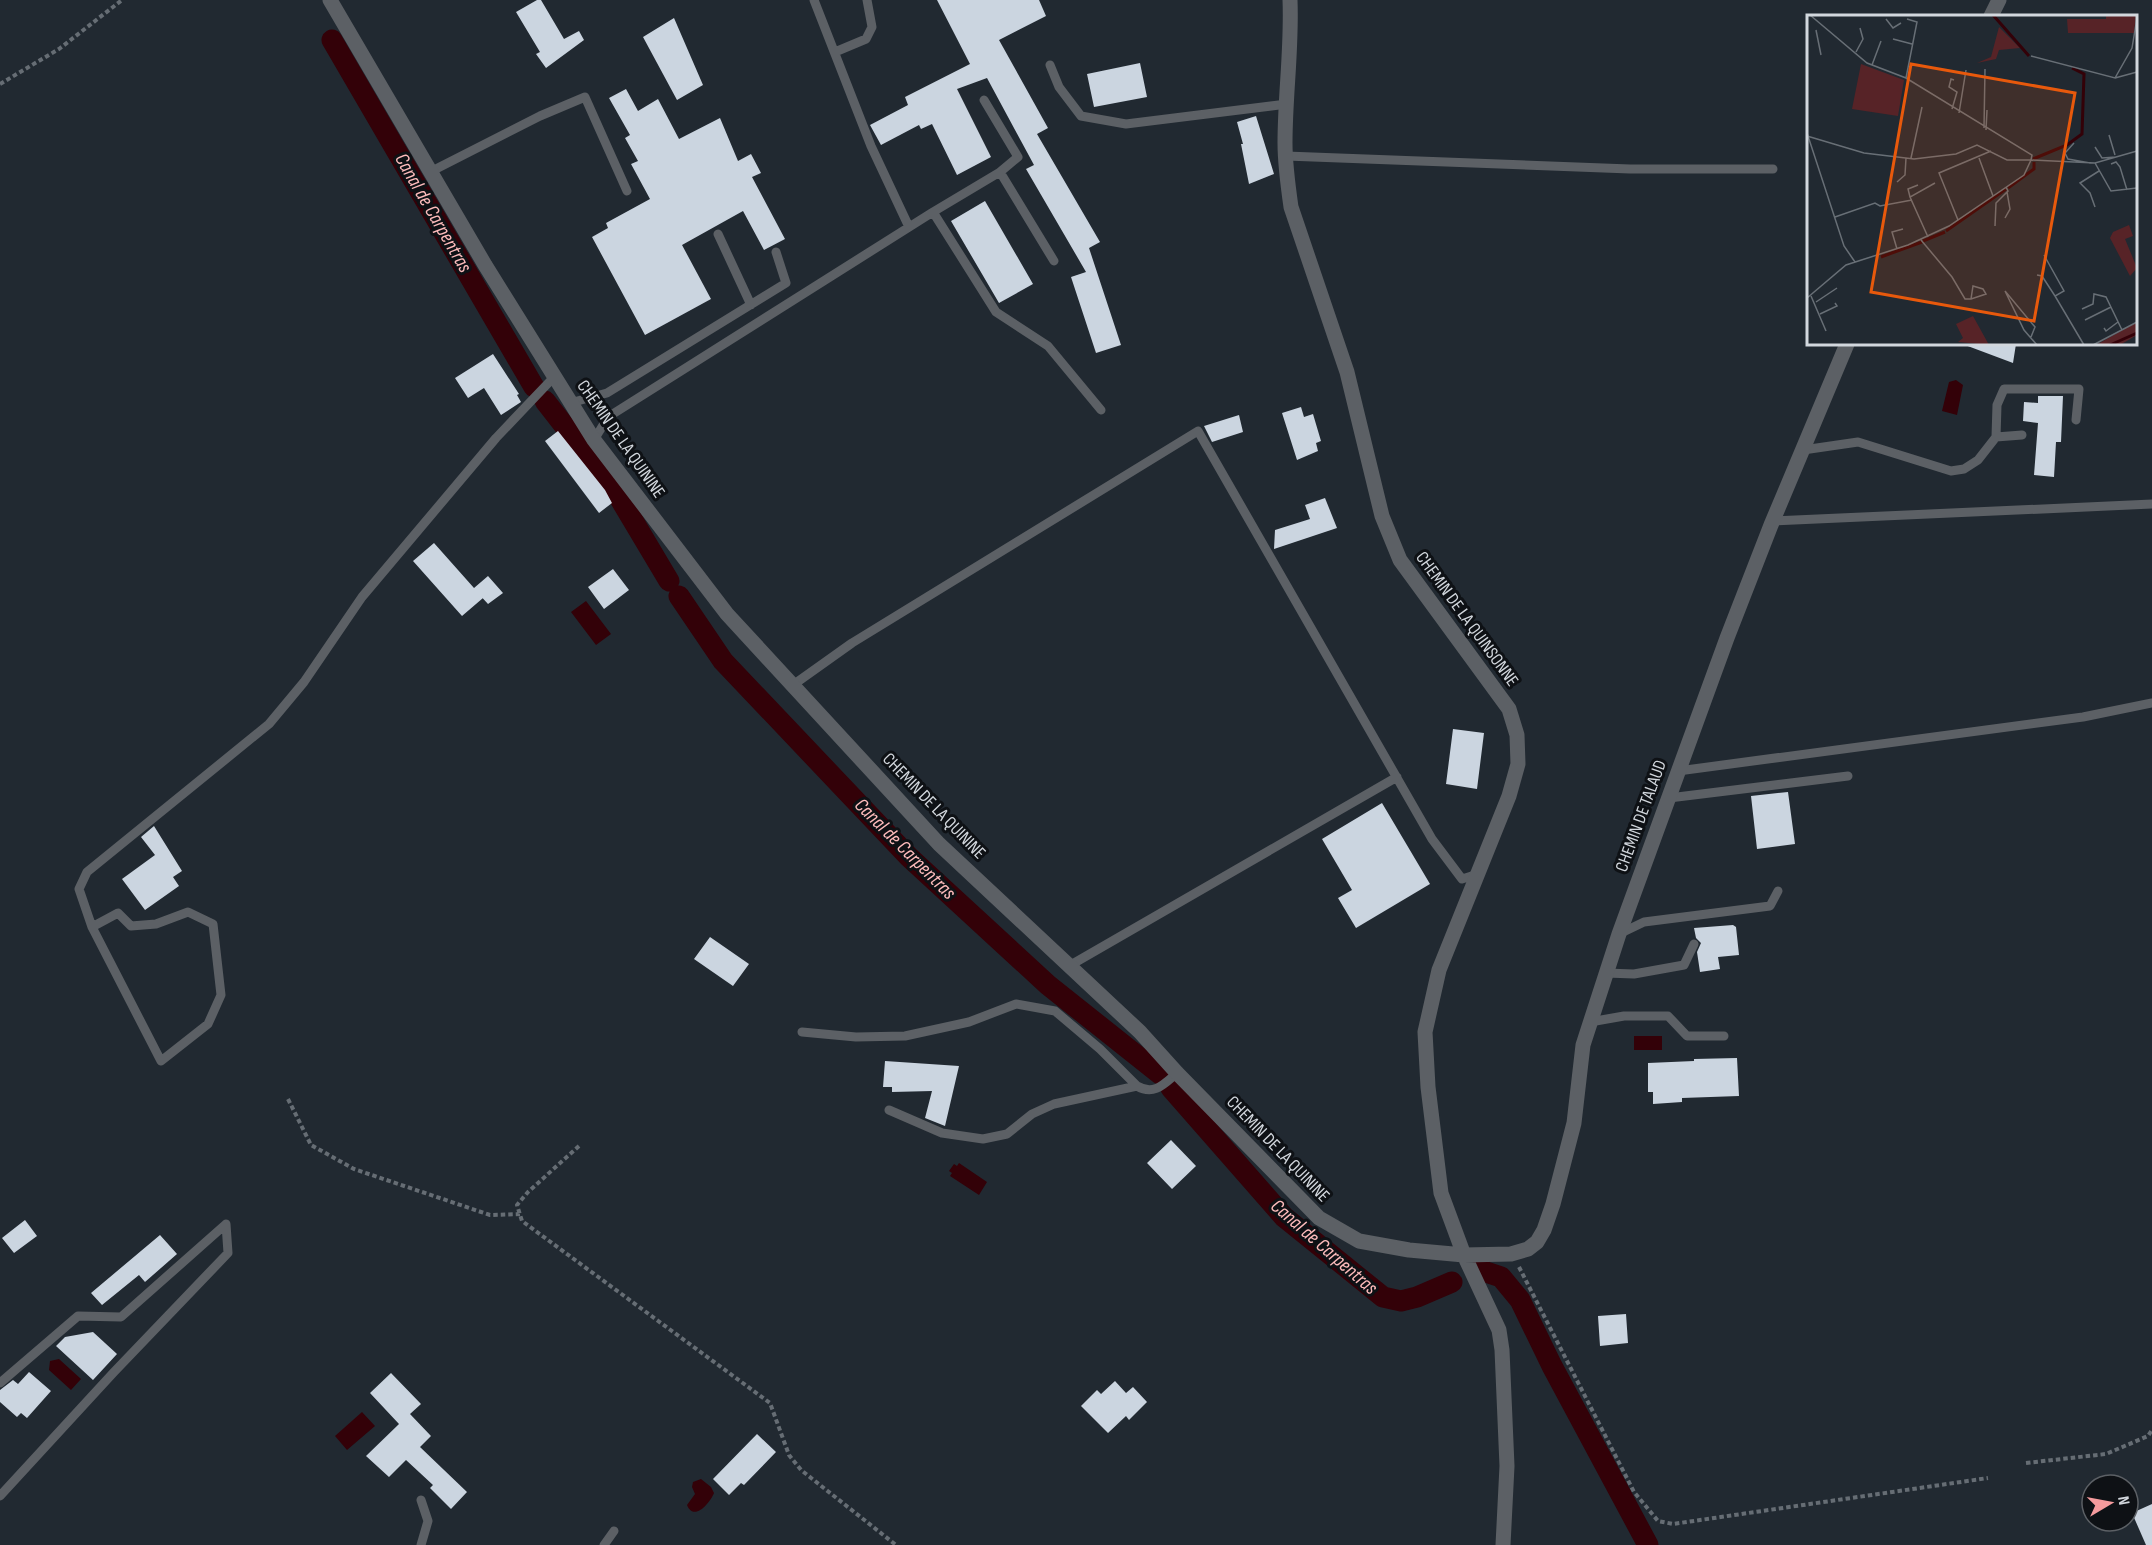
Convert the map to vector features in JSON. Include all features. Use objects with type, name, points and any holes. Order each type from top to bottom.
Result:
[{"type":"street","name":"CHEMIN DE LA QUININE","points":[[330,0],[485,265],[594,441],[727,614],[939,844],[1140,1032],[1319,1218],[1359,1241],[1418,1251],[1464,1255]]},
{"type":"street","name":"CHEMIN DE LA QUINSONNE","points":[[1290,0],[1292,28],[1286,156],[1291,207],[1347,372],[1382,516],[1400,560],[1509,709],[1517,735],[1518,765],[1509,796],[1439,970],[1425,1032],[1428,1087],[1441,1193],[1464,1255]]},
{"type":"street","points":[[1992,15],[1999,0]]},
{"type":"street","name":"CHEMIN DE TALAUD","points":[[1464,1255],[1511,1254],[1528,1249],[1537,1242],[1544,1230],[1574,1123],[1583,1045],[1619,933],[1727,638],[1847,345]]},
{"type":"street","points":[[1464,1255],[1498,1330],[1502,1350],[1507,1466],[1503,1545]]},
{"type":"lane","points":[[814,0],[871,146],[909,226]]},
{"type":"lane","points":[[835,52],[866,39],[872,27],[867,0]]},
{"type":"lane","points":[[1050,65],[1059,87],[1081,116],[1114,122],[1137,123],[1287,104]]},
{"type":"lane","points":[[430,172],[540,116],[585,97],[627,191]]},
{"type":"lane","points":[[594,441],[608,417],[909,226],[1000,172],[1018,157],[984,100]]},
{"type":"lane","points":[[1286,156],[1630,169],[1773,169]]},
{"type":"lane","points":[[1000,172],[1054,261]]},
{"type":"lane","points":[[933,212],[996,312],[1048,346],[1101,410]]},
{"type":"lane","points":[[718,234],[751,305]]},
{"type":"lane","points":[[570,403],[608,393],[786,283],[776,252]]},
{"type":"lane","points":[[92,927],[118,913],[131,926],[156,924],[188,912],[213,924],[221,995],[208,1024],[161,1061],[92,927],[79,889],[87,872],[269,724],[304,682],[362,597],[496,438],[555,377]]},
{"type":"lane","points":[[1803,450],[1858,442],[1951,471],[1964,469],[1978,460],[1996,437],[1997,405],[2004,390],[2079,388],[2076,420]]},
{"type":"lane","points":[[793,685],[852,642],[1198,431],[1432,839],[1462,879],[1478,874]]},
{"type":"lane","points":[[1996,437],[2022,435]]},
{"type":"lane","points":[[1773,521],[2152,504]]},
{"type":"lane","points":[[1678,771],[2083,717],[2152,703]]},
{"type":"lane","points":[[1669,798],[1848,776]]},
{"type":"lane","points":[[1069,966],[1397,777]]},
{"type":"lane","points":[[1619,933],[1644,922],[1770,906],[1778,891]]},
{"type":"lane","points":[[1606,973],[1634,974],[1684,965],[1694,944]]},
{"type":"lane","points":[[802,1032],[856,1037],[905,1036],[969,1022],[1016,1004],[1055,1011],[1100,1048],[1137,1086],[1151,1091],[1158,1089],[1177,1073]]},
{"type":"lane","points":[[1590,1022],[1624,1017],[1668,1016],[1687,1036],[1724,1036]]},
{"type":"lane","points":[[889,1110],[942,1133],[983,1139],[1007,1134],[1032,1114],[1054,1104],[1137,1086]]},
{"type":"lane","points":[[0,1383],[78,1316],[120,1317],[226,1224],[228,1253],[0,1496]]},
{"type":"lane","points":[[421,1500],[428,1521],[421,1545]]},
{"type":"lane","points":[[604,1545],[614,1530]]},
{"type":"path","points":[[0,84],[59,49],[122,0]]},
{"type":"path","points":[[288,1099],[310,1144],[354,1169],[490,1215],[520,1214]]},
{"type":"path","points":[[579,1146],[528,1192],[517,1205],[522,1221],[770,1403],[789,1455],[801,1470],[896,1545]]},
{"type":"path","points":[[1511,1254],[1634,1492],[1658,1521],[1673,1524],[1988,1478]]},
{"type":"path","points":[[2025,1463],[2106,1454],[2148,1436],[2152,1430]]},
{"type":"shaded area","points":[[1956,380],[1963,385],[1957,415],[1942,411],[1949,382]]},
{"type":"shaded area","points":[[586,601],[611,634],[596,645],[571,612]]},
{"type":"shaded area","points":[[1634,1036],[1662,1036],[1662,1050],[1634,1050]]},
{"type":"shaded area","points":[[959,1163],[987,1182],[979,1195],[950,1176],[952,1173],[949,1171],[954,1164],[957,1166]]},
{"type":"shaded area","points":[[59,1359],[81,1379],[71,1390],[49,1370],[50,1361]]},
{"type":"shaded area","points":[[362,1412],[375,1426],[347,1450],[335,1436]]},
{"type":"shaded area","points":[[701,1479],[711,1487],[714,1493],[706,1506],[694,1512],[687,1505],[695,1494],[692,1487],[693,1482]]},
{"type":"building","points":[[541,0],[564,39],[579,31],[584,40],[546,68],[536,54],[540,52],[516,12]]},
{"type":"building","points":[[937,0],[1039,0],[1046,16],[999,40],[1048,128],[1037,134],[1100,242],[1089,248],[1121,345],[1096,353],[1071,277],[1086,272],[1026,169],[1034,165],[987,78],[957,89],[991,157],[957,175],[932,124],[921,129],[919,125],[881,145],[870,125],[908,105],[905,97],[970,64]]},
{"type":"building","points":[[674,18],[703,85],[677,100],[643,37]]},
{"type":"building","points":[[1140,63],[1147,97],[1094,107],[1087,74]]},
{"type":"building","points":[[626,89],[638,111],[658,99],[679,139],[720,118],[738,161],[751,154],[761,173],[752,177],[785,239],[764,250],[743,211],[682,245],[711,299],[645,335],[592,237],[608,228],[606,223],[650,199],[631,164],[638,161],[625,138],[630,135],[609,98]]},
{"type":"building","points":[[1256,116],[1274,174],[1249,184],[1237,122]]},
{"type":"building","points":[[985,201],[1033,284],[999,303],[951,221]]},
{"type":"building","points":[[1965,345],[2016,345],[2013,363]]},
{"type":"building","points":[[493,354],[519,394],[517,395],[521,402],[501,415],[484,388],[468,398],[455,378]]},
{"type":"building","points":[[2038,396],[2063,396],[2061,442],[2056,442],[2054,477],[2034,475],[2038,423],[2023,421],[2024,402],[2038,403]]},
{"type":"building","points":[[1301,407],[1304,417],[1313,414],[1321,441],[1316,443],[1318,451],[1297,460],[1282,413]]},
{"type":"building","points":[[1239,415],[1243,432],[1212,442],[1204,426]]},
{"type":"building","points":[[558,431],[605,490],[612,503],[599,513],[545,441]]},
{"type":"building","points":[[1325,498],[1337,528],[1274,549],[1275,530],[1310,519],[1305,505]]},
{"type":"building","points":[[434,543],[474,588],[488,576],[503,593],[488,604],[483,598],[462,616],[413,561]]},
{"type":"building","points":[[613,569],[629,590],[604,609],[588,587]]},
{"type":"building","points":[[1453,729],[1484,733],[1477,789],[1446,784]]},
{"type":"building","points":[[1788,792],[1795,844],[1757,849],[1751,796]]},
{"type":"building","points":[[1382,803],[1430,884],[1356,928],[1338,898],[1352,890],[1322,839]]},
{"type":"building","points":[[154,826],[182,871],[173,877],[179,886],[145,910],[122,879],[155,855],[141,837]]},
{"type":"building","points":[[1733,925],[1736,927],[1739,955],[1718,957],[1720,969],[1700,972],[1697,952],[1701,943],[1696,938],[1694,928]]},
{"type":"building","points":[[710,937],[749,964],[733,986],[694,959]]},
{"type":"building","points":[[1737,1058],[1739,1096],[1682,1098],[1682,1102],[1653,1104],[1653,1092],[1648,1092],[1648,1063]]},
{"type":"building","points":[[885,1061],[959,1066],[945,1126],[925,1118],[932,1091],[892,1092],[892,1087],[883,1087]]},
{"type":"building","points":[[1171,1140],[1196,1166],[1172,1189],[1147,1163]]},
{"type":"building","points":[[25,1220],[37,1236],[14,1253],[2,1238]]},
{"type":"building","points":[[160,1235],[177,1254],[145,1282],[139,1275],[102,1305],[91,1293]]},
{"type":"building","points":[[1626,1314],[1628,1343],[1600,1346],[1598,1316]]},
{"type":"building","points":[[93,1332],[117,1354],[93,1380],[56,1346],[65,1337]]},
{"type":"building","points":[[29,1372],[51,1391],[27,1418],[21,1413],[17,1417],[0,1402],[0,1390],[13,1380],[18,1384]]},
{"type":"building","points":[[391,1373],[421,1404],[410,1414],[431,1436],[420,1447],[467,1492],[451,1509],[430,1488],[433,1485],[406,1460],[389,1477],[366,1456],[399,1424],[370,1393]]},
{"type":"building","points":[[1115,1381],[1126,1393],[1133,1387],[1147,1402],[1129,1420],[1126,1416],[1108,1433],[1081,1406],[1097,1390],[1101,1394]]},
{"type":"building","points":[[757,1434],[776,1452],[744,1485],[741,1483],[729,1495],[713,1479]]},
{"type":"building","points":[[2152,1504],[2152,1545],[2146,1545],[2140,1531],[2140,1509]]},
{"type":"waterway","name":"Canal de Carpentras","points":[[332,40],[534,387]]},
{"type":"waterway","name":"Canal de Carpentras","points":[[545,401],[616,492],[669,581]]},
{"type":"waterway","name":"Canal de Carpentras","points":[[679,596],[723,661],[909,857],[1048,985],[1160,1074]]},
{"type":"waterway","name":"Canal de Carpentras","points":[[1171,1088],[1284,1217],[1383,1297],[1401,1301],[1417,1297],[1452,1282]]},
{"type":"waterway","name":"Canal de Carpentras","points":[[1479,1271],[1501,1277],[1520,1300],[1552,1366],[1648,1545]]}]
